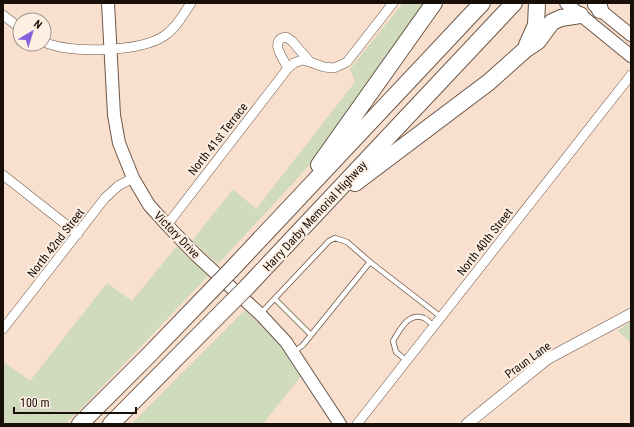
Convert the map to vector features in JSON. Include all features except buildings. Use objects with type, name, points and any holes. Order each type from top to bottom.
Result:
[{"type":"highway","points":[[286,212],[434,3]]},
{"type":"highway","name":"Harry Darby Memorial Highway","points":[[80,424],[232,270],[482,3]]},
{"type":"highway","name":"Harry Darby Memorial Highway","points":[[111,424],[247,287],[514,3]]},
{"type":"highway","points":[[526,49],[536,25],[537,4]]},
{"type":"highway","points":[[320,209],[489,82],[526,49],[538,41],[552,22],[561,18],[580,15]]},
{"type":"main road","name":"Victory Drive","points":[[108,3],[114,115],[119,143],[133,178],[149,205],[167,225],[195,254],[279,333],[294,352],[335,422]]},
{"type":"main road","points":[[566,3],[631,56]]},
{"type":"main road","points":[[597,5],[631,35]]},
{"type":"street","points":[[52,46],[84,49],[111,49],[144,45],[164,36],[174,27],[191,3]]},
{"type":"street","points":[[310,62],[292,41],[286,37],[282,37],[277,46],[288,68],[294,63],[302,60],[324,67],[334,68],[347,62],[393,3]]},
{"type":"street","points":[[3,15],[12,22]]},
{"type":"street","name":"North 41st Terrace","points":[[167,225],[288,68]]},
{"type":"street","name":"North 40th Street","points":[[357,424],[631,75]]},
{"type":"street","name":"North 42nd Street","points":[[3,329],[105,198],[118,186],[133,178]]},
{"type":"street","points":[[4,179],[78,234]]},
{"type":"street","name":"Praun Lane","points":[[467,424],[547,359],[631,314]]},
{"type":"lane","points":[[260,314],[330,241],[335,238],[347,242],[370,262],[441,317]]},
{"type":"lane","points":[[294,352],[303,345],[370,262]]},
{"type":"lane","points":[[275,299],[311,335]]},
{"type":"lane","points":[[407,361],[396,352],[393,341],[404,323],[414,317],[424,318],[434,326]]},
{"type":"green space","points":[[403,3],[427,3],[318,155],[218,264],[192,241],[233,189],[256,209],[355,82],[350,69]]},
{"type":"green space","points":[[177,246],[209,275],[84,406],[65,424],[3,424],[3,361],[30,381],[107,283],[132,301]]},
{"type":"green space","points":[[245,310],[273,337],[288,355],[301,376],[263,424],[131,424]]},
{"type":"green space","points":[[631,321],[631,343],[618,331]]}]
